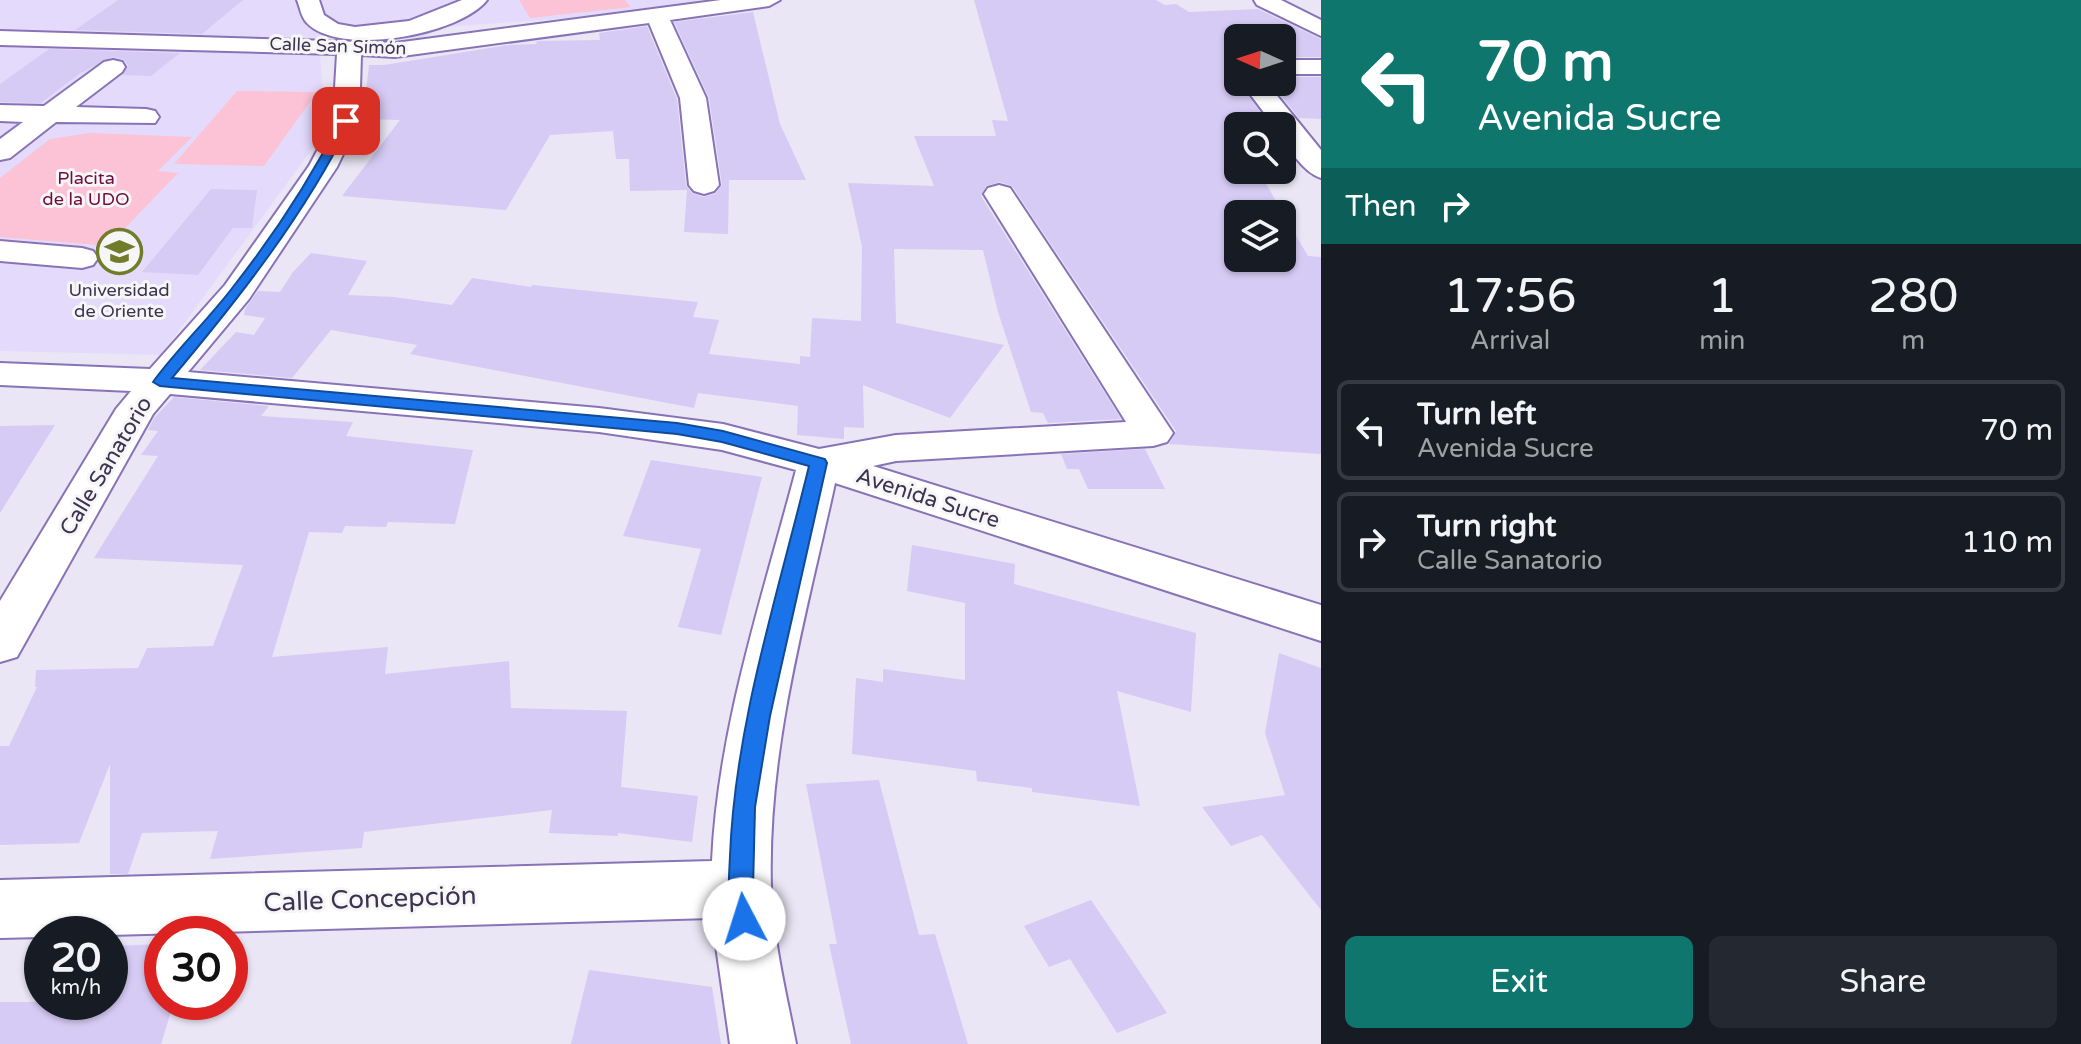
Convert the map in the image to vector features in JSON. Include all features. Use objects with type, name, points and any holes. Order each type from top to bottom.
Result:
[{"type":"street","points":[[308,0],[312,14],[345,43],[416,28],[456,15],[476,0]]},
{"type":"street","name":"Calle San Simón","points":[[0,38],[345,43],[416,48],[769,0]]},
{"type":"street","points":[[1265,0],[1321,29]]},
{"type":"street","points":[[657,15],[693,98],[704,185]]},
{"type":"street","name":"Calle Sanatorio","points":[[0,643],[136,409],[237,292],[323,167],[346,121],[345,43]]},
{"type":"street","points":[[0,152],[113,67]]},
{"type":"street","points":[[1296,67],[1321,67]]},
{"type":"street","points":[[1264,96],[1321,169]]},
{"type":"street","points":[[0,113],[146,117]]},
{"type":"street","points":[[763,1044],[741,889],[743,807],[759,716],[819,463],[896,448],[1153,433],[999,194]]},
{"type":"street","points":[[0,251],[82,258]]},
{"type":"street","name":"Avenida Sucre","points":[[0,374],[160,382],[677,429],[723,437],[819,463],[1321,623]]},
{"type":"street","name":"Calle Concepción","points":[[0,909],[741,889]]},
{"type":"shaded area","name":"Universidad de Oriente","points":[[0,0],[707,0],[571,18],[445,27],[421,38],[332,38],[320,54],[326,130],[161,355],[0,351]]},
{"type":"green space","points":[[519,0],[625,0],[631,7],[530,18]]},
{"type":"green space","points":[[237,91],[317,92],[264,166],[174,164]]},
{"type":"green space","name":"Placita de la UDO","points":[[89,133],[192,137],[158,171],[178,173],[108,246],[0,237],[0,178],[50,139]]},
{"type":"building","points":[[118,0],[243,0],[202,34],[75,30]]},
{"type":"building","points":[[974,0],[1156,0],[1165,5],[1176,4],[1189,12],[1258,9],[1290,24],[1224,24],[1224,96],[1248,96],[1260,112],[1224,112],[1224,184],[1266,184],[1275,200],[1224,200],[1224,272],[1296,272],[1296,235],[1308,256],[1321,257],[1321,454],[1169,444],[1176,431],[1012,186],[1000,182],[986,186],[981,196],[1121,419],[1048,423],[1043,413],[1031,412],[998,312],[983,250],[894,249],[896,323],[1004,345],[950,418],[863,385],[864,428],[844,427],[844,439],[797,435],[798,406],[698,393],[694,408],[410,354],[417,345],[331,330],[292,378],[200,370],[236,332],[254,335],[265,318],[244,315],[245,309],[258,291],[280,292],[311,253],[367,261],[348,295],[394,297],[452,305],[472,278],[531,287],[698,302],[693,317],[719,320],[709,354],[800,364],[800,356],[810,357],[812,318],[861,321],[862,247],[848,183],[934,186],[914,136],[996,136],[992,120],[1008,121]]},
{"type":"building","points":[[753,12],[780,124],[806,180],[729,180],[728,234],[684,232],[687,190],[630,191],[629,159],[616,159],[613,131],[550,135],[506,210],[342,196],[400,120],[363,119],[369,65],[508,45],[536,44],[537,41],[600,40],[599,33],[647,26],[677,99],[686,185],[692,193],[703,197],[715,194],[722,185],[709,98],[674,22]]},
{"type":"building","points":[[1296,27],[1321,39],[1321,57],[1296,57]]},
{"type":"building","points":[[49,49],[180,53],[151,76],[123,75],[128,65],[123,59],[112,57],[79,74],[41,103],[0,102],[0,84]]},
{"type":"building","points":[[1296,77],[1321,77],[1321,119],[1299,118],[1281,96],[1296,96]]},
{"type":"building","points":[[211,189],[257,190],[252,228],[233,228],[198,275],[142,272]]},
{"type":"building","points":[[174,397],[269,406],[261,416],[353,422],[346,436],[473,450],[455,524],[388,522],[386,527],[345,526],[342,533],[309,532],[272,657],[388,647],[385,674],[509,661],[511,708],[627,711],[621,787],[698,796],[692,842],[618,833],[618,836],[549,833],[552,810],[364,832],[362,848],[210,859],[218,831],[142,833],[128,874],[110,874],[110,764],[79,843],[0,845],[0,746],[9,746],[37,687],[36,670],[138,668],[147,648],[213,646],[243,565],[94,558],[158,456],[141,455],[158,431],[148,430],[154,418]]},
{"type":"building","points":[[55,425],[0,513],[0,426]]},
{"type":"building","points":[[1145,449],[1165,489],[1088,489],[1079,469],[1067,469],[1061,454]]},
{"type":"building","points":[[651,460],[762,477],[721,635],[678,627],[701,549],[623,536]]},
{"type":"building","points":[[912,545],[1015,564],[1014,584],[1196,633],[1191,712],[1117,691],[1140,806],[1032,792],[1032,788],[977,781],[976,771],[852,754],[856,678],[883,682],[883,669],[965,680],[965,603],[907,591]]},
{"type":"building","points":[[1279,653],[1321,668],[1321,910],[1262,835],[1231,846],[1202,807],[1285,795],[1265,733]]},
{"type":"building","points":[[879,780],[919,935],[935,934],[968,1044],[851,1044],[829,944],[837,944],[806,784]]},
{"type":"building","points":[[1091,900],[1167,1013],[1117,1033],[1070,959],[1049,967],[1024,926]]},
{"type":"building","points":[[128,945],[144,945],[144,1020],[168,1020],[161,1044],[0,1044],[0,1002],[24,1002],[24,1020],[128,1020]]},
{"type":"building","points":[[589,970],[712,987],[721,1044],[571,1044]]},
{"type":"place","name":"Universidad de Oriente","points":[[119,252]]},
{"type":"route","points":[[346,121],[323,167],[271,246],[237,292],[160,382],[677,429],[723,437],[819,463],[759,716],[743,807],[741,889],[744,919]]}]
